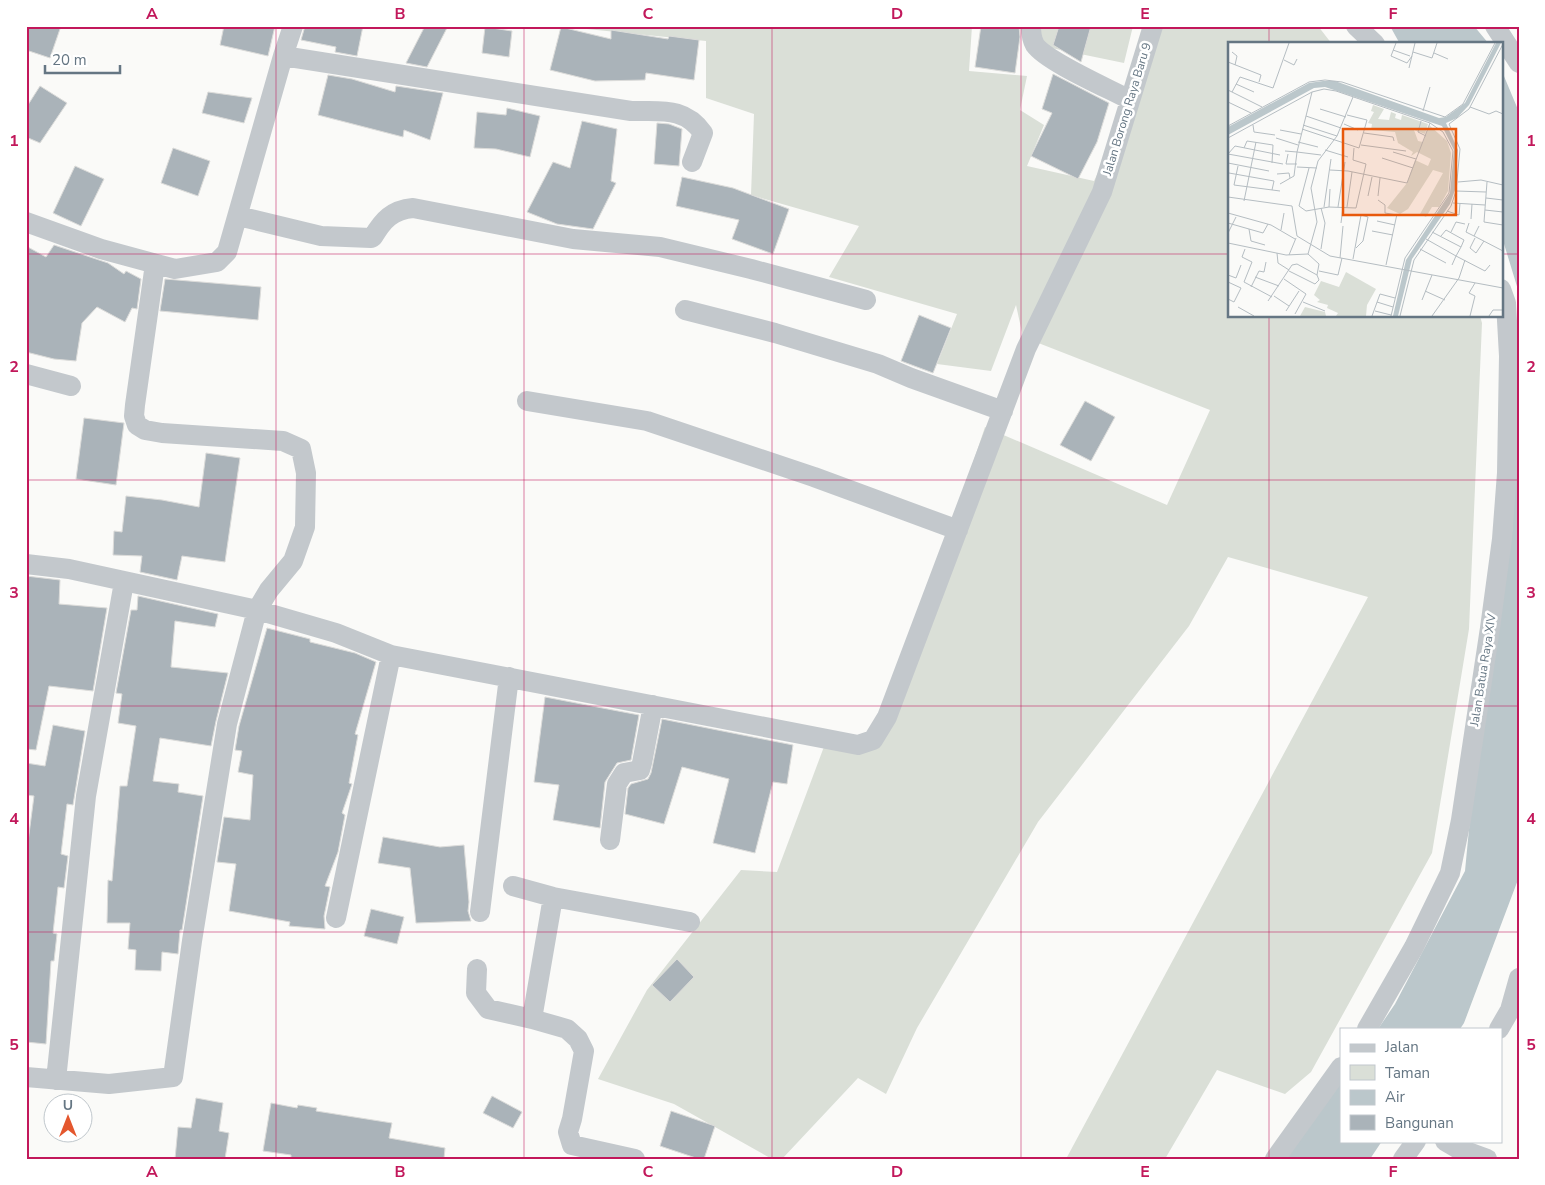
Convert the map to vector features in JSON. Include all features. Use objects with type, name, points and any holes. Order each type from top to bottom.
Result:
[{"type":"street","points":[[26,222],[101,250],[175,269],[217,262],[227,252],[293,26]]},
{"type":"street","points":[[1031,26],[1031,34],[1035,45],[1045,54],[1130,100]]},
{"type":"street","name":"Jalan Borong Raya Baru 9","points":[[26,564],[69,569],[257,610],[336,633],[392,655],[858,745],[873,740],[887,717],[1026,349],[1102,192],[1153,26]]},
{"type":"street","points":[[1356,26],[1373,42]]},
{"type":"street","points":[[1495,26],[1519,63]]},
{"type":"street","points":[[283,56],[622,109],[678,113],[695,121],[703,133],[692,162]]},
{"type":"street","points":[[238,216],[321,236],[370,238],[374,237],[385,219],[395,212],[413,208],[573,240],[660,247],[866,300]]},
{"type":"street","points":[[26,1077],[109,1084],[173,1077],[192,941],[227,724],[257,610],[269,590],[293,561],[305,527],[306,473],[301,448],[284,441],[162,433],[145,430],[134,421],[155,264]]},
{"type":"street","name":"Jalan Batua Raya XIV","points":[[1368,1028],[1414,947],[1450,873],[1460,820],[1502,539],[1507,473],[1509,356],[1506,303],[1502,292]]},
{"type":"street","points":[[685,310],[775,333],[878,364],[1003,411]]},
{"type":"street","points":[[26,374],[70,386]]},
{"type":"street","points":[[527,400],[647,421],[814,477],[958,530]]},
{"type":"street","points":[[56,1080],[86,796],[124,582]]},
{"type":"street","points":[[336,918],[392,655]]},
{"type":"street","points":[[480,912],[509,677]]},
{"type":"street","points":[[610,840],[617,784],[624,773],[640,770],[653,705]]},
{"type":"street","points":[[513,886],[552,897],[690,922]]},
{"type":"street","points":[[532,1019],[552,897]]},
{"type":"street","points":[[477,968],[476,993],[488,1010],[532,1019],[567,1030],[578,1039],[584,1051],[568,1132],[572,1145],[635,1159]]},
{"type":"street","points":[[1500,1028],[1514,1011],[1519,978]]},
{"type":"street","points":[[1275,1159],[1340,1067]]},
{"type":"street","points":[[1403,1159],[1415,1142]]},
{"type":"street","points":[[1447,1142],[1457,1148],[1488,1159]]},
{"type":"green space","points":[[557,26],[972,26],[969,71],[1027,76],[1020,110],[1044,125],[1027,166],[1094,181],[1109,150],[1154,26],[1318,26],[1330,42],[1228,42],[1228,318],[1481,318],[1482,323],[1469,629],[1432,853],[1311,1072],[1285,1094],[1217,1070],[1165,1159],[1066,1159],[1368,597],[1228,557],[1189,626],[1038,822],[917,1028],[886,1094],[858,1078],[782,1159],[772,1159],[674,1104],[598,1079],[647,990],[741,870],[777,872],[825,744],[873,736],[948,537],[985,427],[1167,505],[1210,410],[1023,337],[1016,305],[991,371],[937,364],[957,314],[829,277],[859,226],[751,195],[754,114],[706,98],[706,41]]},
{"type":"green space","points":[[1036,26],[1133,26],[1124,63],[1032,44]]},
{"type":"water","points":[[1390,26],[1474,26],[1487,42],[1399,42]]},
{"type":"water","points":[[1502,71],[1519,112],[1519,293],[1502,237]]},
{"type":"water","points":[[1519,293],[1519,877],[1461,1028],[1379,1028],[1395,1004],[1465,871],[1474,777],[1512,533]]},
{"type":"water","points":[[1340,1081],[1340,1142],[1381,1142],[1370,1159],[1286,1159]]},
{"type":"building","points":[[26,26],[61,26],[50,58],[26,50]]},
{"type":"building","points":[[224,26],[275,26],[268,56],[220,45]]},
{"type":"building","points":[[305,26],[363,26],[357,56],[335,52],[336,47],[301,40]]},
{"type":"building","points":[[425,26],[448,26],[427,67],[406,63]]},
{"type":"building","points":[[981,26],[1019,26],[1020,37],[1015,73],[975,67]]},
{"type":"building","points":[[1059,26],[1091,26],[1081,62],[1053,45]]},
{"type":"building","points":[[485,27],[512,31],[509,57],[482,53]]},
{"type":"building","points":[[561,27],[611,39],[611,30],[668,39],[669,36],[699,40],[694,80],[646,73],[645,80],[595,81],[550,70]]},
{"type":"building","points":[[1053,74],[1109,103],[1097,142],[1078,179],[1031,156],[1052,113],[1042,109]]},
{"type":"building","points":[[328,75],[352,79],[395,92],[396,86],[443,93],[430,140],[404,130],[403,137],[318,115]]},
{"type":"building","points":[[40,86],[67,103],[40,143],[26,137],[26,108]]},
{"type":"building","points":[[208,92],[252,98],[244,123],[202,113]]},
{"type":"building","points":[[507,108],[540,116],[530,157],[496,149],[474,148],[477,112],[506,115]]},
{"type":"building","points":[[582,121],[617,129],[611,181],[616,183],[593,229],[557,224],[527,212],[553,162],[570,168]]},
{"type":"building","points":[[657,123],[669,124],[682,129],[679,166],[654,164]]},
{"type":"building","points":[[173,148],[210,161],[198,196],[161,183]]},
{"type":"building","points":[[75,166],[104,179],[81,226],[53,213]]},
{"type":"building","points":[[682,177],[733,188],[789,209],[773,254],[732,239],[739,220],[676,206]]},
{"type":"building","points":[[54,245],[108,263],[124,274],[126,271],[141,279],[137,309],[132,308],[125,322],[97,307],[82,323],[76,361],[54,359],[26,352],[26,246],[46,257]]},
{"type":"building","points":[[165,279],[261,287],[258,320],[160,311]]},
{"type":"building","points":[[919,315],[951,328],[933,373],[901,361]]},
{"type":"building","points":[[1085,401],[1115,417],[1091,461],[1060,445]]},
{"type":"building","points":[[84,418],[124,423],[116,485],[76,479]]},
{"type":"building","points":[[206,453],[240,458],[225,562],[182,556],[177,580],[140,572],[142,556],[113,555],[114,531],[122,532],[126,496],[199,507]]},
{"type":"building","points":[[26,576],[60,580],[59,604],[107,608],[93,691],[49,686],[36,750],[26,749]]},
{"type":"building","points":[[138,596],[218,614],[215,627],[175,621],[171,667],[228,673],[211,746],[160,738],[153,781],[179,784],[178,792],[203,796],[182,930],[180,930],[178,954],[162,952],[161,971],[135,970],[136,950],[128,949],[130,923],[107,923],[108,880],[112,881],[120,786],[127,786],[136,726],[118,723],[122,694],[116,693],[131,610],[137,610]]},
{"type":"building","points":[[267,628],[310,639],[310,642],[355,653],[376,662],[355,734],[358,735],[349,783],[352,784],[342,813],[345,815],[338,852],[325,886],[330,887],[324,916],[325,929],[289,926],[290,922],[229,911],[236,864],[217,862],[224,817],[250,820],[253,775],[238,772],[242,751],[235,750],[239,726]]},
{"type":"building","points":[[545,697],[639,715],[631,760],[617,763],[605,782],[600,828],[553,820],[559,785],[534,782]]},
{"type":"building","points":[[662,719],[793,745],[787,784],[773,782],[755,853],[713,843],[729,779],[682,767],[664,824],[625,814],[628,788],[631,784],[648,779],[651,773]]},
{"type":"building","points":[[53,725],[85,731],[73,805],[67,804],[61,854],[68,856],[64,888],[58,887],[53,933],[57,934],[54,961],[51,961],[46,1044],[26,1042],[26,857],[34,796],[26,795],[26,763],[45,766]]},
{"type":"building","points":[[383,837],[440,847],[464,845],[469,902],[468,911],[471,921],[416,923],[410,868],[378,863]]},
{"type":"building","points":[[371,909],[404,917],[397,944],[364,936]]},
{"type":"building","points":[[677,959],[694,977],[670,1002],[652,985]]},
{"type":"building","points":[[492,1096],[522,1112],[513,1128],[483,1113]]},
{"type":"building","points":[[196,1098],[223,1103],[219,1131],[229,1133],[225,1159],[175,1159],[178,1127],[191,1128]]},
{"type":"building","points":[[271,1103],[297,1108],[298,1105],[317,1108],[316,1111],[392,1123],[389,1138],[445,1148],[444,1159],[291,1159],[291,1155],[263,1151]]},
{"type":"building","points":[[671,1111],[715,1126],[704,1159],[660,1146]]}]
